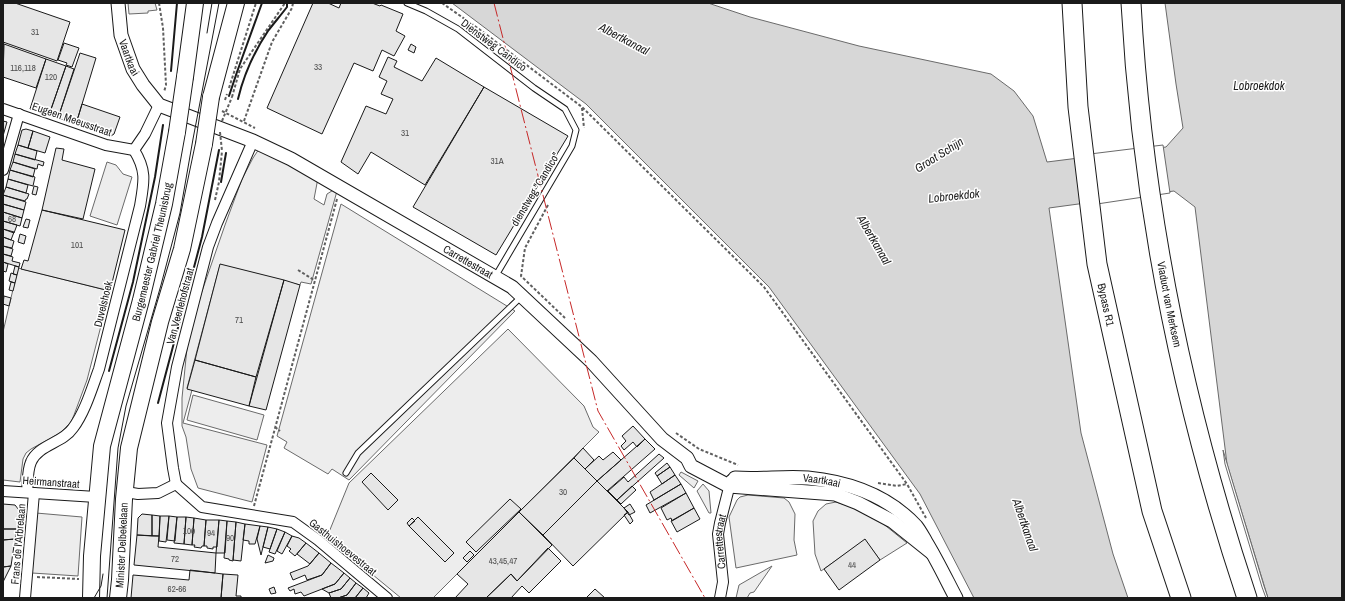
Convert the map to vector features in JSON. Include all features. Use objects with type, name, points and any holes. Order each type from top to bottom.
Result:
[{"type":"highway","name":"Bypass R1","points":[[1072,3],[1078,107],[1097,264],[1152,511],[1181,598]]},
{"type":"highway","name":"Viaduct van Merksem","points":[[1131,3],[1143,145],[1167,297],[1200,440],[1226,533],[1247,598]]},
{"type":"main road","name":"Burgemeester Gabriel Theunisbrug","points":[[96,497],[102,446],[141,300],[164,204],[177,132],[195,3]]},
{"type":"main road","points":[[126,492],[129,448],[133,427],[142,399],[160,322],[182,249],[204,144],[219,95],[236,3]]},
{"type":"main road","name":"Minister Delbekelaan","points":[[118,598],[124,499],[126,492]]},
{"type":"main road","points":[[91,598],[96,497]]},
{"type":"street","name":"Vaartkaai","points":[[118,3],[120,35],[133,69],[143,85],[159,105]]},
{"type":"street","name":"Carrettestraat","points":[[159,105],[253,141],[291,159],[512,287],[591,361],[662,439],[687,458]]},
{"type":"street","points":[[134,150],[145,134],[159,105]]},
{"type":"street","name":"Eugeen Meeusstraat","points":[[3,109],[106,144],[134,150]]},
{"type":"street","points":[[3,170],[19,114]]},
{"type":"street","name":"Van Veerlehofstraat","points":[[176,484],[167,423],[177,367],[208,247],[253,141]]},
{"type":"street","name":"Duvelshoek","points":[[31,492],[28,470],[30,463],[39,452],[64,438],[73,429],[91,392],[99,369],[140,206],[143,186],[143,168],[134,150]]},
{"type":"street","name":"Vaartkaai","points":[[687,458],[702,463],[731,482],[835,494],[878,512],[892,521],[932,553],[956,598]]},
{"type":"street","name":"Carrettestraat","points":[[720,598],[723,582],[718,534],[731,482]]},
{"type":"street","points":[[126,492],[138,494],[158,494],[176,484]]},
{"type":"street","name":"Gasthuishoevestraat","points":[[176,484],[202,507],[293,522],[318,540],[387,598]]},
{"type":"street","name":"Heirmanstraat","points":[[3,491],[96,497]]},
{"type":"street","name":"Frans de l'Arbrelaan","points":[[25,598],[31,492]]},
{"type":"lane","name":"Dienstweg Candico","points":[[407,3],[426,11],[458,29],[534,88],[565,109]]},
{"type":"lane","name":"dienstweg \"Candico\"","points":[[495,277],[572,146],[576,130],[565,109]]},
{"type":"lane","points":[[346,473],[358,453],[522,296]]},
{"type":"path","points":[[160,3],[166,85]]},
{"type":"path","points":[[219,95],[256,3]]},
{"type":"path","points":[[219,182],[222,151],[220,126],[232,97],[240,70],[285,3]]},
{"type":"path","points":[[244,122],[272,42],[292,8],[293,3]]},
{"type":"path","points":[[442,3],[582,107],[764,287],[907,484],[898,486],[875,482]]},
{"type":"path","points":[[582,107],[584,130]]},
{"type":"path","points":[[252,515],[340,188]]},
{"type":"path","points":[[550,201],[525,248],[521,276],[566,320]]},
{"type":"path","points":[[298,270],[314,280]]},
{"type":"path","points":[[275,427],[280,431]]},
{"type":"path","points":[[674,432],[699,449],[737,465],[745,465]]},
{"type":"path","points":[[27,576],[91,578]]},
{"type":"shaded area","points":[[128,3],[155,3],[157,10],[148,11],[148,13],[129,14]]},
{"type":"shaded area","points":[[259,149],[318,178],[314,199],[324,205],[327,194],[335,189],[337,191],[311,284],[301,282],[300,285],[220,265],[187,388],[192,390],[183,423],[267,445],[252,502],[198,488],[191,469],[186,437],[182,426],[182,398],[188,338],[200,297],[242,179]]},
{"type":"shaded area","points":[[107,162],[116,165],[123,174],[132,177],[117,225],[90,216]]},
{"type":"shaded area","points":[[341,204],[515,311],[349,480],[332,469],[328,474],[284,448],[287,442],[277,436]]},
{"type":"shaded area","points":[[18,268],[110,291],[87,380],[71,422],[60,433],[26,453],[23,459],[20,482],[3,480],[3,332]]},
{"type":"shaded area","points":[[508,329],[584,406],[593,427],[599,432],[433,598],[401,598],[327,537],[349,483]]},
{"type":"shaded area","points":[[193,395],[264,415],[257,440],[187,420]]},
{"type":"shaded area","points":[[681,472],[698,481],[694,488],[679,475]]},
{"type":"shaded area","points":[[703,484],[709,491],[711,513],[709,513],[697,491]]},
{"type":"shaded area","points":[[748,495],[784,498],[789,502],[795,514],[794,540],[797,555],[736,568],[729,517],[737,500],[740,497]]},
{"type":"shaded area","points":[[836,502],[849,506],[881,522],[907,543],[880,560],[865,540],[821,571],[815,554],[813,521],[818,511],[826,504]]},
{"type":"shaded area","points":[[36,513],[82,517],[78,576],[32,573]]},
{"type":"shaded area","points":[[772,566],[754,592],[750,593],[747,598],[736,598],[739,585]]},
{"type":"water","points":[[452,3],[708,3],[750,17],[859,46],[991,74],[1014,91],[1033,116],[1047,162],[1166,147],[1183,128],[1165,3],[1342,3],[1342,598],[1268,598],[1227,464],[1195,207],[1174,191],[1049,208],[1081,433],[1113,554],[1128,598],[974,598],[920,494],[769,287],[586,104]]},
{"type":"pier","points":[[1163,145],[1170,193],[1097,204],[1090,154]]},
{"type":"pier","points":[[1223,450],[1268,598],[1266,598],[1262,587],[1225,464]]},
{"type":"building","points":[[3,3],[15,3],[70,22],[57,61],[3,42]]},
{"type":"building","points":[[313,3],[328,3],[339,8],[341,3],[372,3],[381,5],[403,14],[396,31],[405,36],[394,56],[382,50],[373,71],[354,63],[322,134],[267,108]]},
{"type":"building","points":[[64,43],[79,48],[72,67],[66,65],[67,63],[58,60]]},
{"type":"building","points":[[4,44],[46,59],[36,88],[3,77]]},
{"type":"building","points":[[411,44],[416,47],[414,53],[408,50]]},
{"type":"building","points":[[80,53],[96,58],[76,124],[58,118]]},
{"type":"building","points":[[388,57],[397,61],[394,67],[422,81],[436,58],[484,87],[425,185],[371,152],[358,174],[341,162],[366,106],[386,114],[393,99],[381,94],[387,81],[379,77]]},
{"type":"building","points":[[46,59],[66,66],[49,115],[30,109]]},
{"type":"building","points":[[66,66],[74,69],[58,118],[49,115]]},
{"type":"building","points":[[484,87],[568,136],[496,255],[413,207]]},
{"type":"building","points":[[82,104],[120,117],[114,134],[111,136],[76,124]]},
{"type":"building","points":[[3,121],[7,122],[3,136]]},
{"type":"building","points":[[26,129],[33,131],[28,148],[18,145],[22,130]]},
{"type":"building","points":[[33,131],[50,137],[45,153],[28,148]]},
{"type":"building","points":[[18,145],[37,151],[35,160],[15,154]]},
{"type":"building","points":[[56,148],[64,149],[62,160],[95,169],[83,219],[42,210]]},
{"type":"building","points":[[15,154],[44,162],[43,166],[38,164],[37,169],[13,162]]},
{"type":"building","points":[[13,162],[35,169],[33,177],[10,170]]},
{"type":"building","points":[[10,170],[35,177],[33,186],[8,179]]},
{"type":"building","points":[[8,179],[28,185],[26,193],[6,187]]},
{"type":"building","points":[[34,186],[38,187],[36,195],[32,194]]},
{"type":"building","points":[[6,187],[29,194],[27,199],[25,201],[3,195]]},
{"type":"building","points":[[3,195],[26,202],[24,210],[3,204]]},
{"type":"building","points":[[3,204],[24,210],[22,218],[3,212]]},
{"type":"building","points":[[42,210],[125,230],[110,291],[21,269],[24,260],[28,261]]},
{"type":"building","points":[[3,212],[22,218],[20,226],[3,221]]},
{"type":"building","points":[[26,219],[30,220],[28,228],[23,227]]},
{"type":"building","points":[[3,221],[17,225],[14,233],[3,229]]},
{"type":"building","points":[[3,229],[14,232],[11,240],[3,237]]},
{"type":"building","points":[[20,234],[26,236],[24,244],[18,242]]},
{"type":"building","points":[[3,237],[14,241],[12,248],[3,246]]},
{"type":"building","points":[[3,246],[13,249],[11,256],[3,254]]},
{"type":"building","points":[[3,254],[13,257],[12,261],[20,263],[19,267],[3,262]]},
{"type":"building","points":[[3,262],[8,264],[6,272],[3,271]]},
{"type":"building","points":[[220,264],[284,280],[256,377],[195,360]]},
{"type":"building","points":[[15,266],[19,267],[17,275],[13,274]]},
{"type":"building","points":[[11,273],[17,275],[15,283],[9,281]]},
{"type":"building","points":[[284,280],[300,285],[266,410],[249,406]]},
{"type":"building","points":[[11,282],[15,283],[13,291],[9,290]]},
{"type":"building","points":[[4,296],[11,298],[9,306],[3,304]]},
{"type":"building","points":[[195,360],[256,377],[249,406],[187,389]]},
{"type":"building","points":[[633,426],[645,439],[637,447],[633,442],[624,450],[621,446],[626,441],[622,436]]},
{"type":"building","points":[[645,439],[655,449],[607,491],[597,481]]},
{"type":"building","points":[[583,448],[594,460],[585,469],[574,458]]},
{"type":"building","points":[[613,452],[621,460],[597,481],[585,469],[599,456],[603,460]]},
{"type":"building","points":[[659,454],[664,458],[617,500],[608,491],[624,477],[628,482]]},
{"type":"building","points":[[574,458],[597,481],[543,535],[519,512]]},
{"type":"building","points":[[667,463],[670,467],[657,476],[655,473]]},
{"type":"building","points":[[670,467],[675,475],[662,484],[657,476]]},
{"type":"building","points":[[371,473],[398,500],[388,510],[362,482]]},
{"type":"building","points":[[675,475],[681,484],[654,500],[650,492]]},
{"type":"building","points":[[597,481],[628,512],[573,566],[543,535]]},
{"type":"building","points":[[681,484],[686,493],[650,513],[646,505]]},
{"type":"building","points":[[632,486],[636,490],[621,504],[617,500]]},
{"type":"building","points":[[686,493],[694,508],[672,521],[671,518],[667,520],[661,508]]},
{"type":"building","points":[[510,499],[521,509],[476,552],[466,542]]},
{"type":"building","points":[[3,504],[15,505],[19,510],[17,529],[3,529]]},
{"type":"building","points":[[630,504],[635,512],[629,515],[624,508]]},
{"type":"building","points":[[694,508],[700,519],[677,532],[671,521]]},
{"type":"building","points":[[519,512],[552,545],[517,581],[511,574],[486,598],[455,598],[468,584],[457,574]]},
{"type":"building","points":[[628,512],[633,521],[630,524],[624,515]]},
{"type":"building","points":[[142,514],[152,515],[152,536],[137,535],[138,518]]},
{"type":"building","points":[[152,515],[160,516],[159,536],[152,536]]},
{"type":"building","points":[[160,516],[169,516],[166,542],[159,541]]},
{"type":"building","points":[[169,516],[177,517],[175,541],[167,540]]},
{"type":"building","points":[[177,517],[186,517],[184,544],[174,543]]},
{"type":"building","points":[[186,517],[194,518],[192,545],[184,544]]},
{"type":"building","points":[[418,517],[454,553],[445,562],[409,526]]},
{"type":"building","points":[[194,518],[206,520],[204,546],[201,548],[194,547],[195,545],[192,545]]},
{"type":"building","points":[[412,518],[415,521],[409,526],[407,523]]},
{"type":"building","points":[[206,520],[219,520],[217,547],[213,547],[213,549],[204,546]]},
{"type":"building","points":[[219,520],[227,521],[225,553],[216,553]]},
{"type":"building","points":[[227,521],[236,522],[233,561],[224,558]]},
{"type":"building","points":[[236,522],[245,524],[241,561],[233,560]]},
{"type":"building","points":[[245,524],[260,526],[255,544],[249,544],[249,541],[243,540]]},
{"type":"building","points":[[260,526],[268,527],[261,555],[257,539]]},
{"type":"building","points":[[268,527],[277,529],[270,549],[263,547]]},
{"type":"building","points":[[3,529],[17,529],[15,539],[3,540]]},
{"type":"building","points":[[277,529],[285,532],[275,554],[269,552]]},
{"type":"building","points":[[285,532],[292,536],[282,554],[277,551]]},
{"type":"building","points":[[137,535],[159,536],[158,547],[216,553],[215,573],[134,565]]},
{"type":"building","points":[[292,536],[299,538],[306,543],[295,556],[289,551],[291,549],[287,546]]},
{"type":"building","points":[[15,539],[11,566],[3,567],[3,540]]},
{"type":"building","points":[[865,539],[880,560],[839,590],[824,569]]},
{"type":"building","points":[[306,543],[319,553],[310,564],[297,554]]},
{"type":"building","points":[[548,548],[561,561],[529,593],[522,586],[511,598],[486,598],[511,574],[517,581]]},
{"type":"building","points":[[470,551],[474,555],[467,562],[463,558]]},
{"type":"building","points":[[319,553],[331,563],[322,575],[307,580],[305,575],[293,580],[290,573],[308,566]]},
{"type":"building","points":[[268,555],[274,558],[273,561],[265,563]]},
{"type":"building","points":[[331,563],[344,573],[335,584],[304,596],[301,592],[295,594],[294,589],[290,591],[288,588],[322,575]]},
{"type":"building","points":[[11,566],[3,582],[3,567]]},
{"type":"building","points":[[190,570],[223,574],[221,598],[131,598],[133,575],[189,580]]},
{"type":"building","points":[[344,573],[350,578],[341,589],[329,593],[322,589],[335,584]]},
{"type":"building","points":[[223,574],[238,575],[236,596],[241,596],[241,598],[221,598]]},
{"type":"building","points":[[350,578],[356,583],[347,595],[338,598],[331,598],[329,593],[341,589]]},
{"type":"building","points":[[356,583],[363,588],[355,598],[338,598],[347,595]]},
{"type":"building","points":[[274,587],[276,593],[271,594],[269,589]]},
{"type":"building","points":[[363,588],[369,593],[366,598],[355,598]]},
{"type":"building","points":[[595,589],[605,598],[586,598]]},
{"type":"tram line","points":[[207,33],[212,3]]},
{"type":"tram line","points":[[107,598],[118,448],[126,406],[180,213],[219,3]]},
{"type":"tram line","points":[[94,598],[101,586],[103,574]]},
{"type":"wall","points":[[171,71],[177,3]]},
{"type":"wall","points":[[229,96],[262,3]]},
{"type":"wall","points":[[238,99],[246,72],[258,47],[268,31],[287,7],[287,3]]},
{"type":"wall","points":[[109,371],[133,282],[155,177],[163,125]]},
{"type":"wall","points":[[158,403],[202,237],[219,150]]},
{"type":"wall","points":[[221,182],[226,153]]},
{"type":"power","points":[[494,3],[598,411],[705,598]]},
{"type":"water label","name":"Albertkanaal","points":[[624,39]]},
{"type":"water label","name":"Lobroekdok","points":[[1259,86]]},
{"type":"water label","name":"Groot Schijn","points":[[939,155]]},
{"type":"water label","name":"Lobroekdok","points":[[954,196]]},
{"type":"water label","name":"Albertkanaal","points":[[874,240]]},
{"type":"water label","name":"Albertkanaal","points":[[1025,525]]}]
